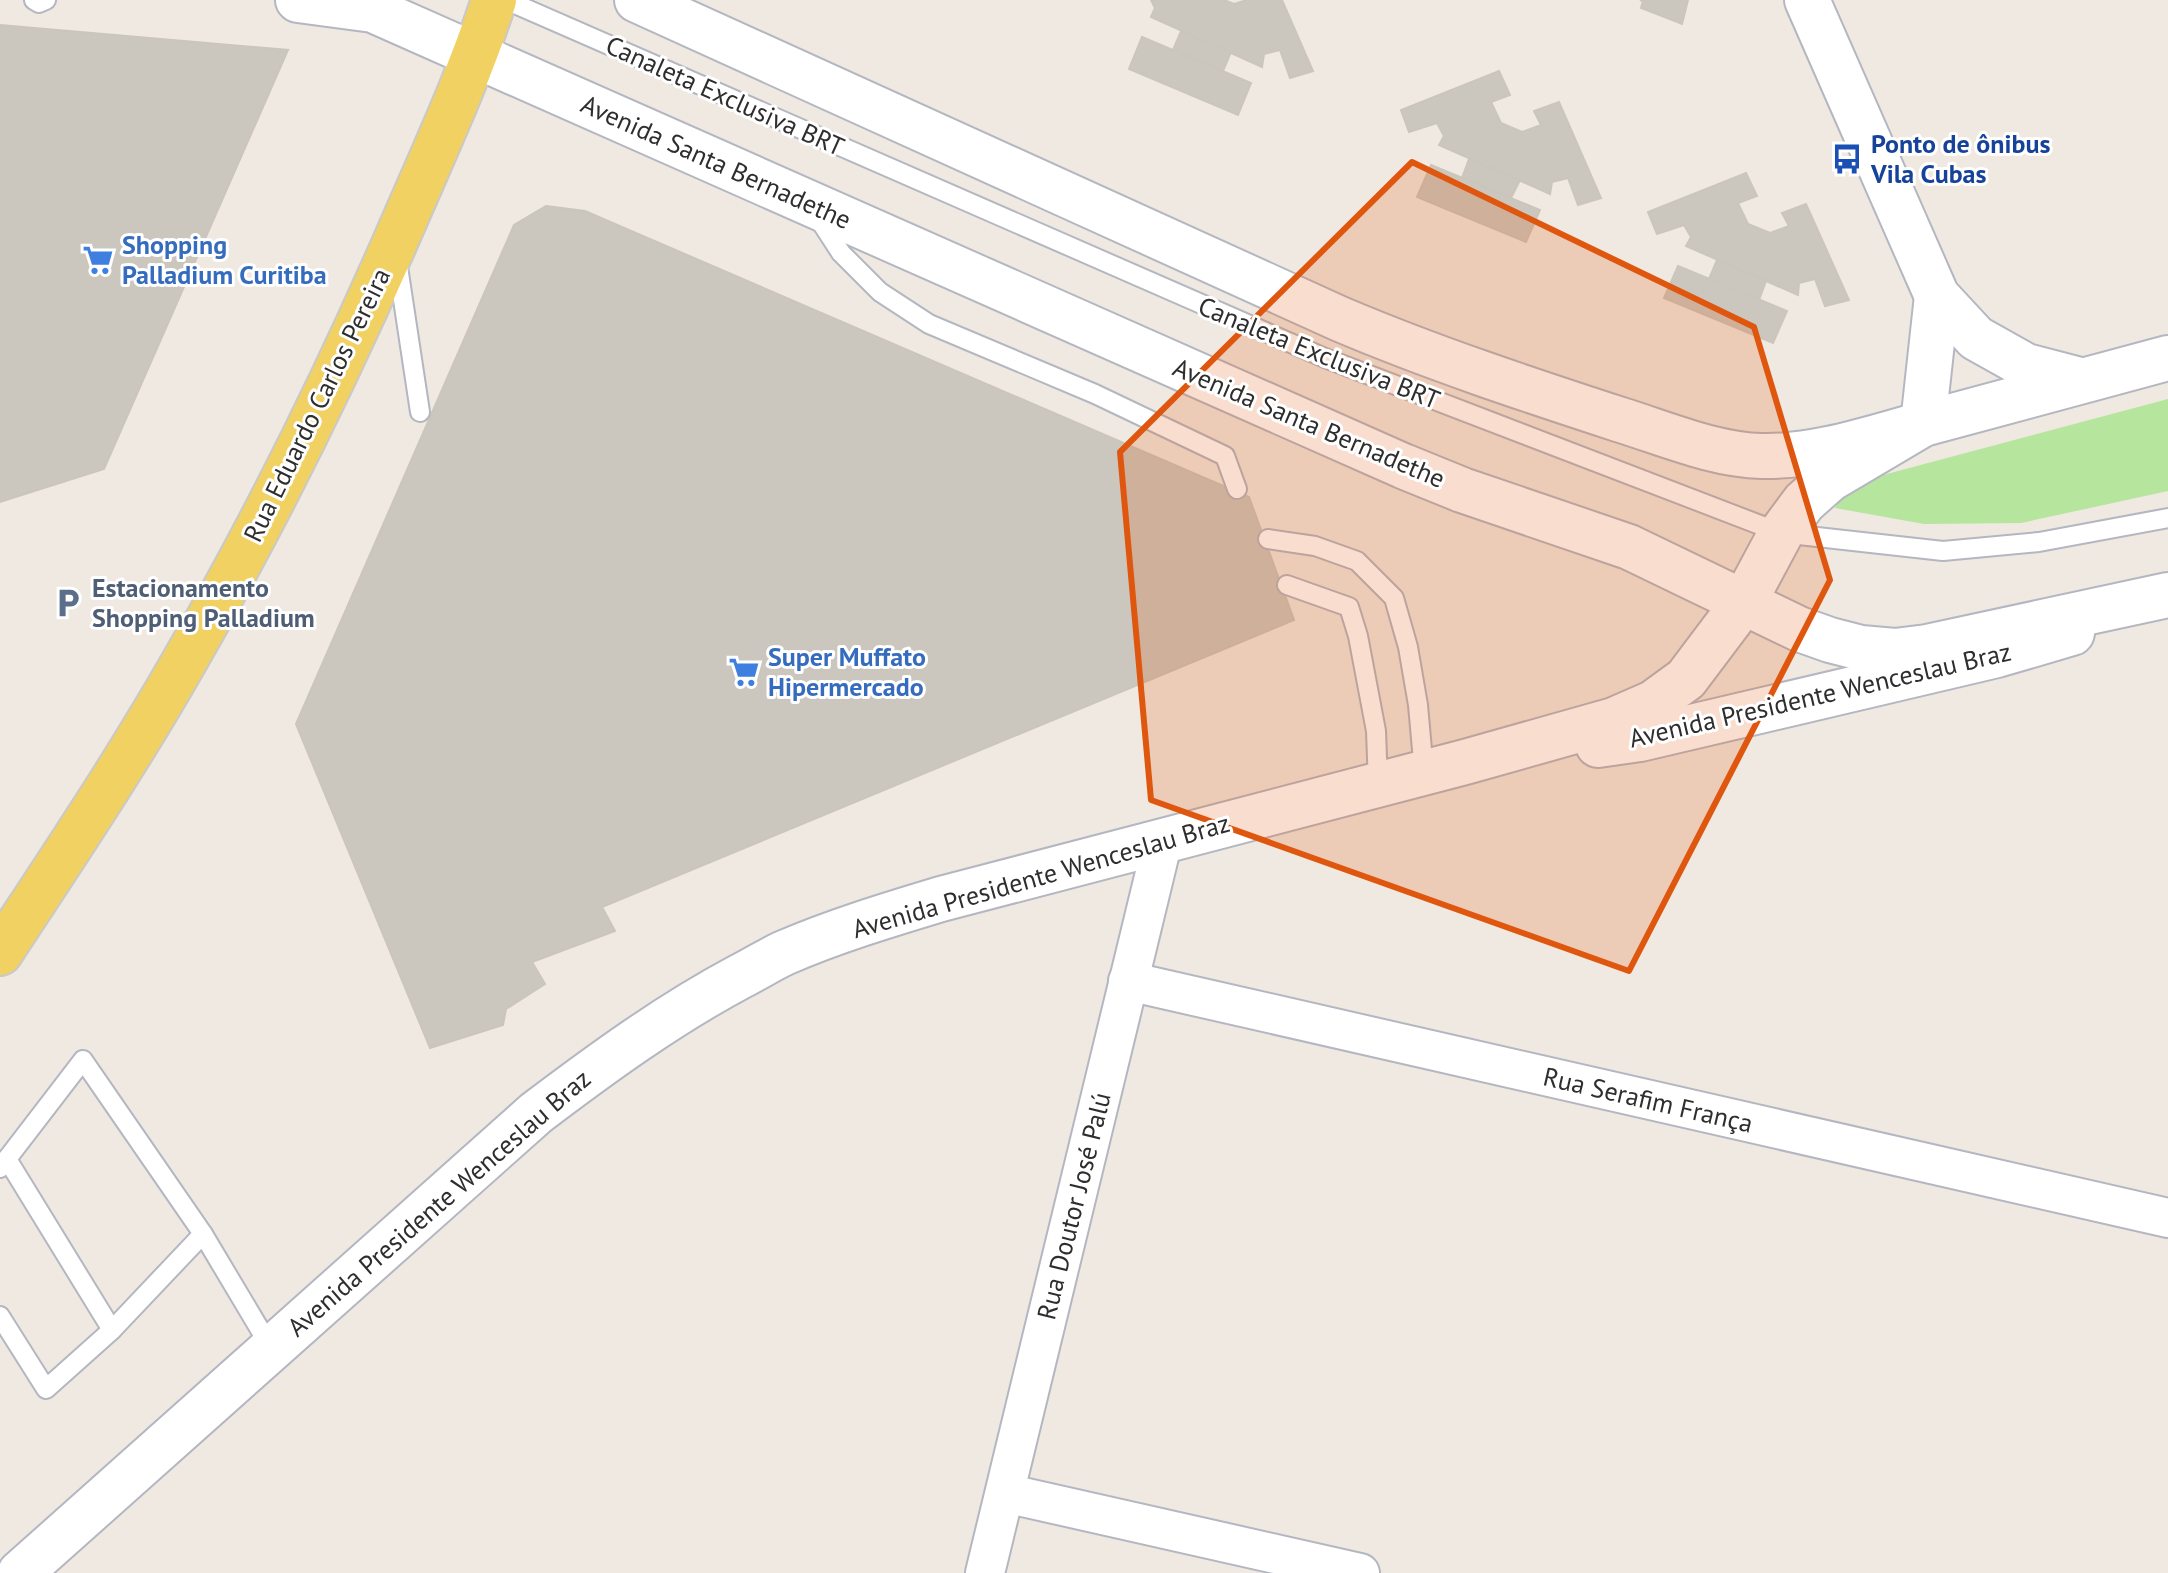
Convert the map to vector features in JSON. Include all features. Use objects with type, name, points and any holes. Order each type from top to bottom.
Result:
[{"type":"main road","name":"Avenida Santa Bernadethe","points":[[298,0],[373,10],[1403,466],[1462,490],[1629,547],[1799,629],[1830,640],[1861,648],[1895,651],[1927,647],[2168,596]]},
{"type":"main road","name":"Rua Eduardo Carlos Pereira","points":[[0,953],[184,663],[301,446],[395,243],[476,56],[494,0]]},
{"type":"main road","points":[[637,0],[1412,349],[1505,382],[1731,452],[1760,456],[1792,455],[1824,450],[1923,424],[1937,296]]},
{"type":"main road","points":[[1807,0],[1937,296],[1976,338],[2026,366],[2083,381]]},
{"type":"main road","name":"Avenida Presidente Wenceslau Braz","points":[[20,1573],[536,1113],[662,1021],[715,990],[783,954],[866,922],[941,899],[1614,720],[1653,703],[1686,679],[1744,602],[1781,533],[1804,502],[1830,479],[1923,424],[2168,358]]},
{"type":"main road","name":"Avenida Presidente Wenceslau Braz","points":[[1444,767],[1640,739],[1997,655],[2044,642],[2168,596]]},
{"type":"street","name":"Rua Doutor José Palú","points":[[985,1573],[1163,840]]},
{"type":"street","name":"Rua Serafim França","points":[[1128,981],[2168,1218]]},
{"type":"street","points":[[1005,1493],[1360,1573]]},
{"type":"lane","points":[[34,0],[39,3],[46,0]]},
{"type":"lane","name":"Canaleta Exclusiva BRT","points":[[506,0],[1325,358],[1781,533],[1943,551],[2039,542],[2168,518]]},
{"type":"lane","points":[[808,204],[841,253],[880,292],[929,324],[1095,394],[1225,456],[1237,489]]},
{"type":"lane","points":[[395,243],[420,412]]},
{"type":"lane","points":[[1268,539],[1315,546],[1357,561],[1394,598],[1408,647],[1418,705],[1444,767]]},
{"type":"lane","points":[[1287,585],[1349,607],[1358,636],[1376,731],[1378,785]]},
{"type":"lane","points":[[112,1330],[3,1164],[83,1060],[203,1234],[271,1348]]},
{"type":"lane","points":[[0,1316],[46,1389],[112,1330],[203,1234]]},
{"type":"highlighted area","points":[[1412,162],[1754,327],[1830,580],[1629,971],[1151,800],[1120,452]]},
{"type":"green space","points":[[2168,399],[2168,491],[2021,523],[1924,524],[1835,508],[1843,492],[1868,479]]},
{"type":"building","points":[[1151,0],[1224,0],[1234,4],[1247,0],[1282,0],[1313,71],[1290,78],[1280,50],[1264,54],[1262,67],[1151,17],[1155,8]]},
{"type":"building","points":[[1640,0],[1688,0],[1682,24],[1641,8],[1643,1]]},
{"type":"building","name":"Shopping Palladium Curitiba","points":[[0,25],[288,50],[104,469],[0,502]]},
{"type":"building","points":[[1181,31],[1231,52],[1223,71],[1173,50]]},
{"type":"building","points":[[1142,37],[1251,83],[1238,115],[1129,69]]},
{"type":"building","points":[[1499,71],[1510,95],[1491,102],[1501,123],[1522,132],[1541,125],[1534,111],[1559,102],[1601,198],[1578,205],[1568,178],[1552,182],[1550,194],[1439,145],[1444,136],[1437,123],[1409,132],[1401,110]]},
{"type":"building","points":[[1469,159],[1520,180],[1511,198],[1462,178]]},
{"type":"building","points":[[1431,165],[1540,210],[1526,242],[1417,197]]},
{"type":"building","points":[[1746,173],[1757,196],[1738,203],[1748,224],[1770,233],[1789,226],[1782,213],[1806,204],[1849,300],[1825,306],[1815,279],[1799,283],[1798,295],[1686,246],[1691,237],[1684,225],[1657,234],[1648,212]]},
{"type":"building","name":"Super Muffato Hipermercado","points":[[546,206],[585,211],[1249,497],[1294,620],[602,907],[615,931],[532,962],[545,984],[506,1009],[503,1025],[430,1048],[296,724],[514,225]]},
{"type":"building","points":[[1717,260],[1766,281],[1759,300],[1709,279]]},
{"type":"building","points":[[1678,266],[1787,311],[1773,343],[1664,298]]},
{"type":"place","name":"Ponto de ônibus Vila Cubas","points":[[1847,159]]},
{"type":"place","name":"Shopping Palladium Curitiba","points":[[98,260]]},
{"type":"place","name":"Estacionamento Shopping Palladium","points":[[68,603]]},
{"type":"place","name":"Super Muffato Hipermercado","points":[[744,672]]}]
